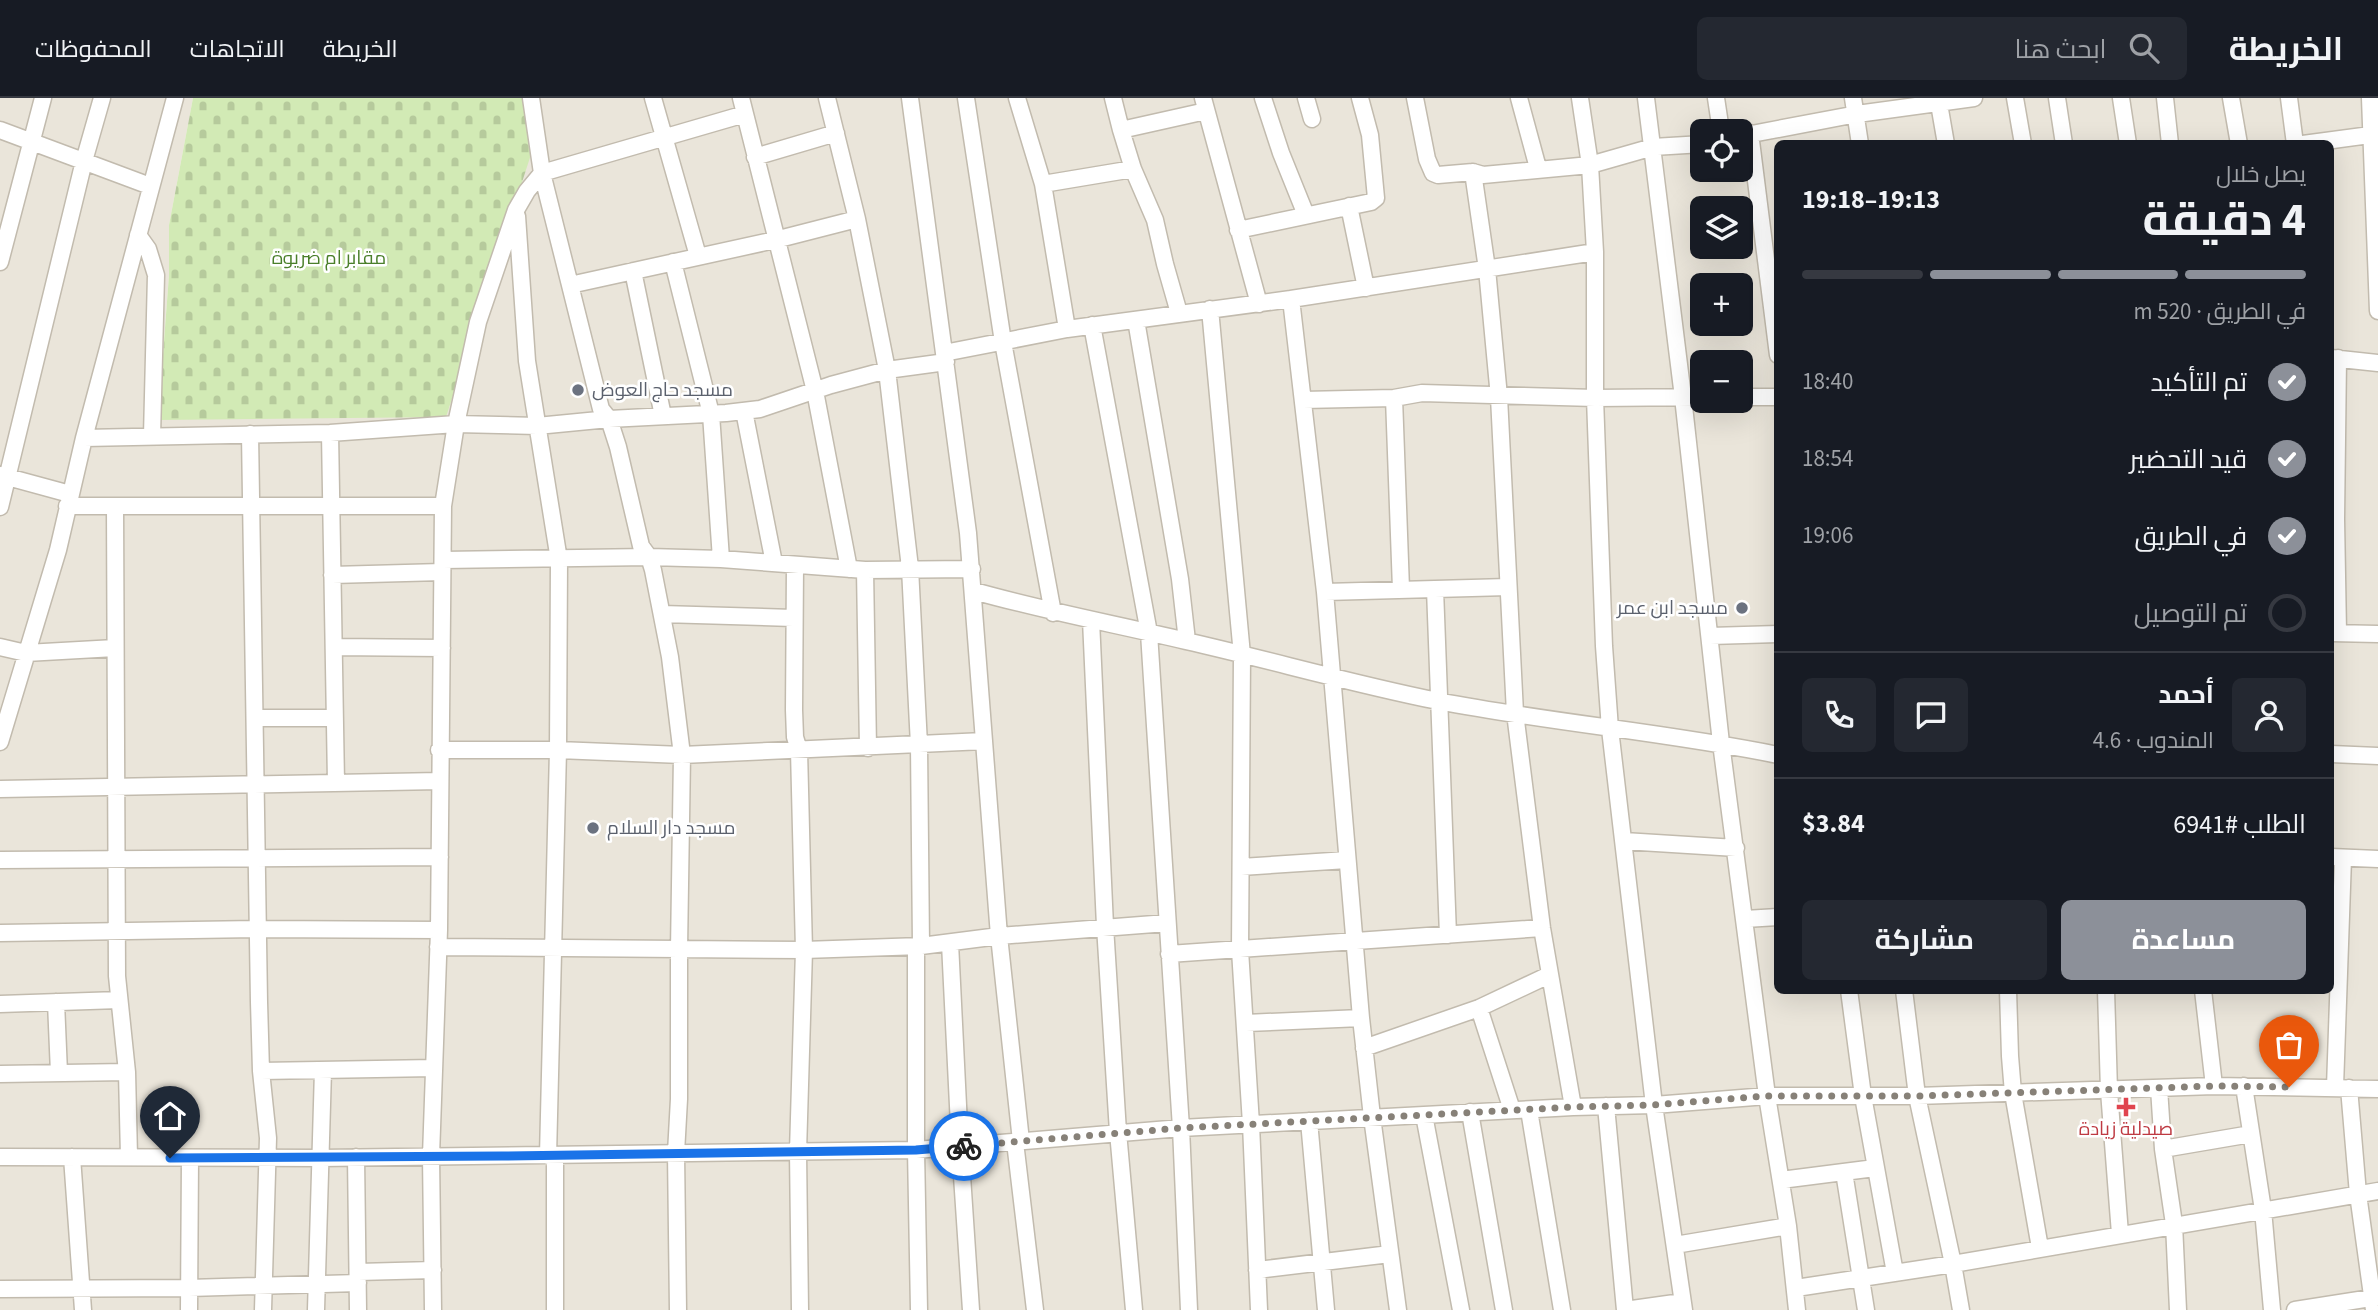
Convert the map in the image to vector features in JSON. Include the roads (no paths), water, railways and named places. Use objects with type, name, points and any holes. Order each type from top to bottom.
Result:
[{"type":"street","points":[[0,262],[43,98]]},
{"type":"street","points":[[0,507],[4,476],[102,98]]},
{"type":"street","points":[[0,742],[58,550],[84,438],[175,98]]},
{"type":"street","points":[[531,98],[542,173],[601,409],[609,419],[641,546],[649,557],[670,657],[682,755],[679,1099],[676,1153],[678,1310]]},
{"type":"street","points":[[653,98],[698,256]]},
{"type":"street","points":[[827,98],[857,219],[887,370],[910,568],[919,745],[916,1150],[919,1310]]},
{"type":"street","points":[[910,98],[974,591],[999,936],[1035,1310]]},
{"type":"street","points":[[966,98],[1003,342],[1053,613]]},
{"type":"street","points":[[1017,98],[1043,184],[1067,328]]},
{"type":"street","points":[[1113,98],[1133,169],[1155,220],[1179,313]]},
{"type":"street","points":[[1263,98],[1280,153],[1306,215]]},
{"type":"street","points":[[1306,98],[1312,119]]},
{"type":"street","points":[[1238,230],[1371,202],[1376,198],[1370,135],[1360,98]]},
{"type":"street","points":[[1415,98],[1427,159],[1433,173],[1437,174],[1483,174],[1590,165],[1653,147],[1690,145]]},
{"type":"street","points":[[1519,98],[1538,169]]},
{"type":"street","points":[[1580,98],[1590,165],[1595,252],[1595,398],[1604,646],[1610,729],[1654,1105],[1683,1306],[1625,1310],[1606,1106]]},
{"type":"street","points":[[1646,98],[1683,397],[1721,743],[1767,1096],[1782,1180],[1797,1310]]},
{"type":"street","points":[[1716,98],[1719,119]]},
{"type":"street","points":[[1753,132],[1855,106],[1974,98]]},
{"type":"street","points":[[2015,98],[2022,140]]},
{"type":"street","points":[[2057,98],[2063,140]]},
{"type":"street","points":[[2121,98],[2127,140]]},
{"type":"street","points":[[2165,98],[2170,140]]},
{"type":"street","points":[[2231,98],[2238,140]]},
{"type":"street","points":[[2289,98],[2294,140]]},
{"type":"street","points":[[2370,98],[2375,135],[2378,311]]},
{"type":"street","points":[[1939,101],[1944,140]]},
{"type":"street","points":[[1121,130],[1204,105],[1259,304]]},
{"type":"street","points":[[433,1310],[432,1157],[439,930],[443,506],[456,424],[478,322],[516,210],[542,173],[664,137],[743,106],[857,570],[868,748]]},
{"type":"street","points":[[1855,106],[1859,140]]},
{"type":"street","points":[[0,130],[150,186]]},
{"type":"street","points":[[755,157],[836,133]]},
{"type":"street","points":[[2334,140],[2375,135]]},
{"type":"street","points":[[1043,184],[1133,169]]},
{"type":"street","points":[[1473,172],[1487,269],[1499,397],[1515,713],[1542,928],[1573,1107]]},
{"type":"street","points":[[1752,182],[1774,328]]},
{"type":"street","points":[[1349,206],[1366,288]]},
{"type":"street","points":[[516,210],[525,351],[559,559],[552,1155],[555,1310]]},
{"type":"street","points":[[570,285],[857,219]]},
{"type":"street","points":[[138,235],[148,249],[156,275],[152,436]]},
{"type":"street","points":[[84,438],[330,433],[456,424],[537,426],[744,411],[760,409],[887,370],[1067,328],[1259,304],[1595,252]]},
{"type":"street","points":[[673,262],[711,414],[721,559]]},
{"type":"street","points":[[634,271],[663,416]]},
{"type":"street","points":[[1291,299],[1325,592],[1364,1048],[1398,1310]]},
{"type":"street","points":[[1210,309],[1241,654],[1240,950],[1246,1023],[1259,1310]]},
{"type":"street","points":[[1136,320],[1174,542],[1187,641]]},
{"type":"street","points":[[1092,325],[1149,633],[1181,1128],[1189,1310]]},
{"type":"street","points":[[2378,363],[2335,358],[2334,633],[2378,634]]},
{"type":"street","points":[[1303,400],[1394,398],[1422,393],[1499,397],[1690,397]]},
{"type":"street","points":[[1753,397],[1774,397]]},
{"type":"street","points":[[1394,398],[1401,589]]},
{"type":"street","points":[[744,411],[774,563]]},
{"type":"street","points":[[330,433],[336,783]]},
{"type":"street","points":[[250,434],[261,1071],[267,1129],[263,1310]]},
{"type":"street","points":[[4,476],[69,500],[115,506],[443,506]]},
{"type":"street","points":[[115,506],[116,931],[119,1000],[127,1072],[129,1157]]},
{"type":"street","points":[[332,575],[559,559],[649,557],[721,559],[857,570],[971,569]]},
{"type":"street","points":[[795,566],[794,724],[799,750],[804,950],[798,1152],[800,1310]]},
{"type":"street","points":[[1325,592],[1508,587]]},
{"type":"street","points":[[1435,589],[1448,935]]},
{"type":"street","points":[[974,591],[1053,613],[1187,641],[1438,701],[1610,729],[1721,743],[1774,754]]},
{"type":"street","points":[[662,614],[793,618]]},
{"type":"street","points":[[1091,620],[1105,926],[1118,1132],[1134,1310]]},
{"type":"street","points":[[1710,636],[1774,634]]},
{"type":"street","points":[[0,647],[26,653],[115,648]]},
{"type":"street","points":[[334,648],[442,648]]},
{"type":"street","points":[[255,718],[335,718]]},
{"type":"street","points":[[439,750],[558,750],[682,755],[984,741]]},
{"type":"street","points":[[2334,754],[2378,756]]},
{"type":"street","points":[[0,789],[440,781]]},
{"type":"street","points":[[1624,841],[1736,848]]},
{"type":"street","points":[[0,860],[440,857]]},
{"type":"street","points":[[2295,1310],[2375,1302],[2342,1088],[2337,858],[2378,859]]},
{"type":"street","points":[[1241,867],[1347,860]]},
{"type":"street","points":[[1745,919],[1774,917]]},
{"type":"street","points":[[438,947],[804,950],[919,946],[1105,926],[1167,923]]},
{"type":"street","points":[[1169,954],[1542,928]]},
{"type":"street","points":[[0,933],[258,929],[439,930]]},
{"type":"street","points":[[950,943],[971,1310]]},
{"type":"street","points":[[1364,1048],[1479,1008],[1549,975]]},
{"type":"street","points":[[1850,994],[1863,1096],[1895,1273]]},
{"type":"street","points":[[1904,994],[1917,1096],[1961,1310]]},
{"type":"street","points":[[2008,994],[2014,1093],[2040,1248]]},
{"type":"street","points":[[2106,994],[2109,1091],[2120,1234]]},
{"type":"street","points":[[2205,994],[2214,1086]]},
{"type":"street","points":[[0,1004],[119,1000]]},
{"type":"street","points":[[56,1002],[59,1073]]},
{"type":"street","points":[[1479,1008],[1512,1110]]},
{"type":"street","points":[[1246,1023],[1361,1018]]},
{"type":"street","points":[[261,1071],[434,1068]]},
{"type":"street","points":[[316,1310],[323,1070]]},
{"type":"street","points":[[0,1074],[127,1072]]},
{"type":"street","points":[[0,1157],[321,1158],[916,1150],[1181,1128],[1654,1105],[1767,1096],[1917,1096],[2214,1086],[2378,1089]]},
{"type":"street","points":[[2244,1086],[2263,1210],[2272,1310]]},
{"type":"street","points":[[2159,1088],[2163,1149],[2174,1224],[2178,1310]]},
{"type":"street","points":[[1529,1110],[1562,1310]]},
{"type":"street","points":[[1470,1112],[1504,1310]]},
{"type":"street","points":[[1424,1115],[1461,1310]]},
{"type":"street","points":[[1309,1121],[1326,1310]]},
{"type":"street","points":[[2163,1149],[2251,1134]]},
{"type":"street","points":[[72,1157],[83,1310]]},
{"type":"street","points":[[356,1157],[358,1310]]},
{"type":"street","points":[[189,1310],[190,1158]]},
{"type":"street","points":[[1782,1180],[1875,1168]]},
{"type":"street","points":[[1844,1172],[1866,1310]]},
{"type":"street","points":[[1796,1288],[1953,1264],[2378,1191]]},
{"type":"street","points":[[1675,1245],[1788,1226]]},
{"type":"street","points":[[1257,1270],[1390,1254]]},
{"type":"street","points":[[0,1289],[318,1285],[433,1270]]},
{"type":"place","name":"مسجد حاج العوض","points":[[578,390]]},
{"type":"place","name":"مسجد ابن عمر","points":[[1742,608]]},
{"type":"place","name":"مسجد دار السلام","points":[[593,828]]},
{"type":"place","name":"صيدلية زيادة","points":[[2126,1107]]},
{"type":"park label","name":"مقابر ام ضريوة","points":[[329,258]]}]
